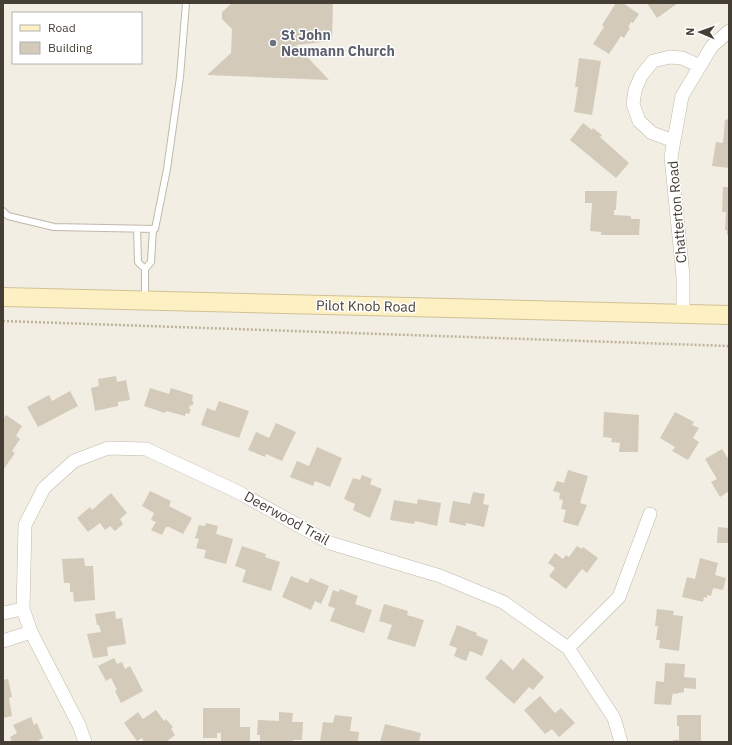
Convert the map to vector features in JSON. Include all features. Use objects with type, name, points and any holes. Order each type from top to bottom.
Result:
[{"type":"main road","name":"Pilot Knob Road","points":[[3,297],[729,315]]},
{"type":"street","name":"Chatterton Road","points":[[683,314],[683,276],[671,157],[682,96],[712,46],[729,30]]},
{"type":"street","points":[[674,141],[652,133],[639,121],[633,104],[635,90],[641,76],[654,61],[670,57],[682,58],[700,66]]},
{"type":"street","name":"Deerwood Trail","points":[[85,742],[79,725],[31,632],[23,609],[25,524],[44,488],[74,461],[108,448],[146,449],[238,492],[330,543],[440,576],[503,602],[568,648],[614,718],[621,742]]},
{"type":"street","points":[[568,648],[619,597],[650,514]]},
{"type":"street","points":[[3,613],[23,609]]},
{"type":"street","points":[[3,641],[31,632]]},
{"type":"lane","points":[[145,300],[145,269],[151,262],[153,229],[155,229],[167,169],[180,77],[186,3]]},
{"type":"lane","points":[[3,211],[8,216],[54,227],[153,229]]},
{"type":"lane","points":[[137,229],[138,262],[145,269]]},
{"type":"path","points":[[3,321],[729,346]]},
{"type":"building","name":"St John Neumann Church","points":[[232,3],[333,3],[332,41],[296,45],[329,80],[207,75],[231,53],[232,29],[222,19],[222,12]]},
{"type":"building","points":[[616,3],[623,3],[639,14],[633,23],[631,22],[628,27],[630,28],[624,38],[621,36],[609,54],[593,44],[604,27],[602,25]]},
{"type":"building","points":[[647,3],[678,3],[657,18]]},
{"type":"building","points":[[579,58],[601,61],[592,115],[574,112],[578,87],[575,87]]},
{"type":"building","points":[[729,119],[729,168],[712,166],[716,142],[723,143],[725,120]]},
{"type":"building","points":[[583,123],[602,135],[600,137],[629,163],[616,178],[570,140]]},
{"type":"building","points":[[723,187],[729,187],[729,235],[727,235],[727,230],[725,230],[726,212],[722,212]]},
{"type":"building","points":[[585,191],[617,191],[616,210],[614,210],[614,215],[631,216],[631,219],[640,219],[639,235],[601,235],[601,232],[590,231],[592,203],[585,203]]},
{"type":"building","points":[[116,376],[117,382],[126,380],[130,400],[118,402],[118,406],[95,411],[91,388],[99,386],[98,379]]},
{"type":"building","points":[[150,388],[169,394],[171,388],[193,395],[192,401],[194,402],[192,406],[190,405],[189,409],[191,409],[189,414],[186,413],[185,416],[166,411],[165,413],[144,406]]},
{"type":"building","points":[[70,391],[78,406],[38,427],[27,407],[49,395],[52,401]]},
{"type":"building","points":[[219,401],[249,411],[239,438],[201,425],[207,408],[215,411]]},
{"type":"building","points":[[604,412],[639,415],[638,452],[619,452],[620,443],[611,442],[612,438],[603,437]]},
{"type":"building","points":[[675,412],[694,422],[692,425],[699,428],[693,438],[699,442],[688,460],[672,451],[675,447],[660,438]]},
{"type":"building","points":[[6,415],[22,426],[16,436],[20,439],[12,451],[15,453],[3,470],[3,419]]},
{"type":"building","points":[[276,423],[296,432],[282,461],[266,454],[265,457],[248,450],[256,432],[269,438]]},
{"type":"building","points":[[317,447],[342,458],[330,487],[315,481],[313,486],[290,477],[297,461],[309,466]]},
{"type":"building","points":[[722,449],[729,460],[729,491],[720,497],[711,482],[717,479],[705,459]]},
{"type":"building","points":[[568,470],[588,476],[580,503],[587,505],[578,526],[563,522],[566,510],[561,509],[563,500],[559,499],[560,493],[553,491],[557,481],[564,483]]},
{"type":"building","points":[[362,475],[372,479],[370,484],[382,489],[370,518],[353,510],[355,504],[344,499],[353,478],[360,480]]},
{"type":"building","points":[[150,491],[171,501],[169,506],[192,518],[183,534],[169,527],[166,527],[162,535],[151,530],[156,522],[151,520],[154,513],[142,506]]},
{"type":"building","points":[[473,492],[485,494],[483,504],[489,505],[484,527],[466,523],[466,526],[449,522],[453,501],[470,504]]},
{"type":"building","points":[[111,493],[127,513],[120,519],[123,524],[115,531],[110,526],[105,530],[100,523],[88,532],[77,518],[90,507],[92,510]]},
{"type":"building","points":[[418,499],[441,503],[437,526],[415,521],[414,524],[390,520],[394,500],[417,504]]},
{"type":"building","points":[[206,523],[218,526],[216,534],[233,539],[226,564],[204,558],[206,550],[196,548],[199,539],[195,538],[199,525],[205,526]]},
{"type":"building","points":[[728,524],[729,543],[717,543],[718,527],[728,528]]},
{"type":"building","points":[[242,546],[266,554],[265,557],[280,562],[271,591],[242,582],[246,570],[235,566]]},
{"type":"building","points":[[577,546],[582,549],[583,547],[598,558],[587,573],[582,569],[566,589],[549,576],[555,568],[548,563],[555,553],[563,559],[566,555],[569,557]]},
{"type":"building","points":[[84,558],[85,566],[93,566],[95,600],[74,602],[73,592],[70,592],[70,583],[64,583],[62,559]]},
{"type":"building","points":[[700,558],[718,563],[715,575],[726,578],[723,590],[713,588],[711,596],[707,595],[707,598],[704,597],[703,602],[682,597],[687,577],[695,579]]},
{"type":"building","points":[[291,576],[308,583],[310,578],[329,586],[321,604],[315,601],[311,610],[282,597]]},
{"type":"building","points":[[340,589],[358,596],[355,604],[372,610],[364,633],[330,621],[335,608],[328,606],[333,590],[339,592]]},
{"type":"building","points":[[384,604],[408,611],[407,615],[424,620],[415,647],[387,639],[392,625],[379,621]]},
{"type":"building","points":[[657,609],[674,611],[673,615],[683,616],[679,651],[659,648],[660,640],[656,640],[658,626],[655,626]]},
{"type":"building","points":[[115,611],[116,619],[122,618],[126,644],[107,647],[108,656],[93,658],[87,634],[101,632],[99,625],[97,625],[95,614]]},
{"type":"building","points":[[457,625],[477,633],[476,635],[488,640],[482,656],[470,651],[466,661],[454,656],[457,648],[449,645]]},
{"type":"building","points":[[114,658],[117,664],[122,662],[125,669],[130,666],[143,691],[121,703],[111,678],[106,681],[98,666]]},
{"type":"building","points":[[523,658],[544,677],[533,690],[529,687],[514,704],[485,678],[501,659],[513,670]]},
{"type":"building","points":[[665,663],[685,664],[684,677],[696,678],[696,689],[684,688],[684,692],[674,694],[673,692],[671,705],[654,704],[656,681],[664,682]]},
{"type":"building","points":[[8,679],[12,697],[9,698],[12,716],[3,718],[3,680]]},
{"type":"building","points":[[540,696],[555,713],[561,708],[575,723],[559,737],[552,729],[545,734],[524,710]]},
{"type":"building","points":[[203,708],[240,708],[240,727],[250,727],[250,742],[221,742],[221,733],[217,733],[217,738],[203,738]]},
{"type":"building","points":[[156,710],[164,721],[166,719],[173,727],[171,729],[175,735],[166,742],[144,742],[142,738],[137,741],[124,723],[138,712],[143,719]]},
{"type":"building","points":[[279,712],[293,713],[292,722],[303,722],[302,740],[293,740],[293,742],[260,742],[260,735],[257,735],[258,720],[279,721]]},
{"type":"building","points":[[335,715],[352,717],[350,731],[359,732],[358,742],[320,742],[323,722],[333,723]]},
{"type":"building","points":[[677,715],[701,715],[701,742],[673,742],[673,740],[679,740]]},
{"type":"building","points":[[31,717],[34,725],[37,723],[43,738],[38,741],[39,742],[12,742],[10,737],[17,733],[13,725]]},
{"type":"building","points":[[385,724],[421,733],[419,742],[380,742]]},
{"type":"place","name":"St John Neumann Church","points":[[273,43]]}]
